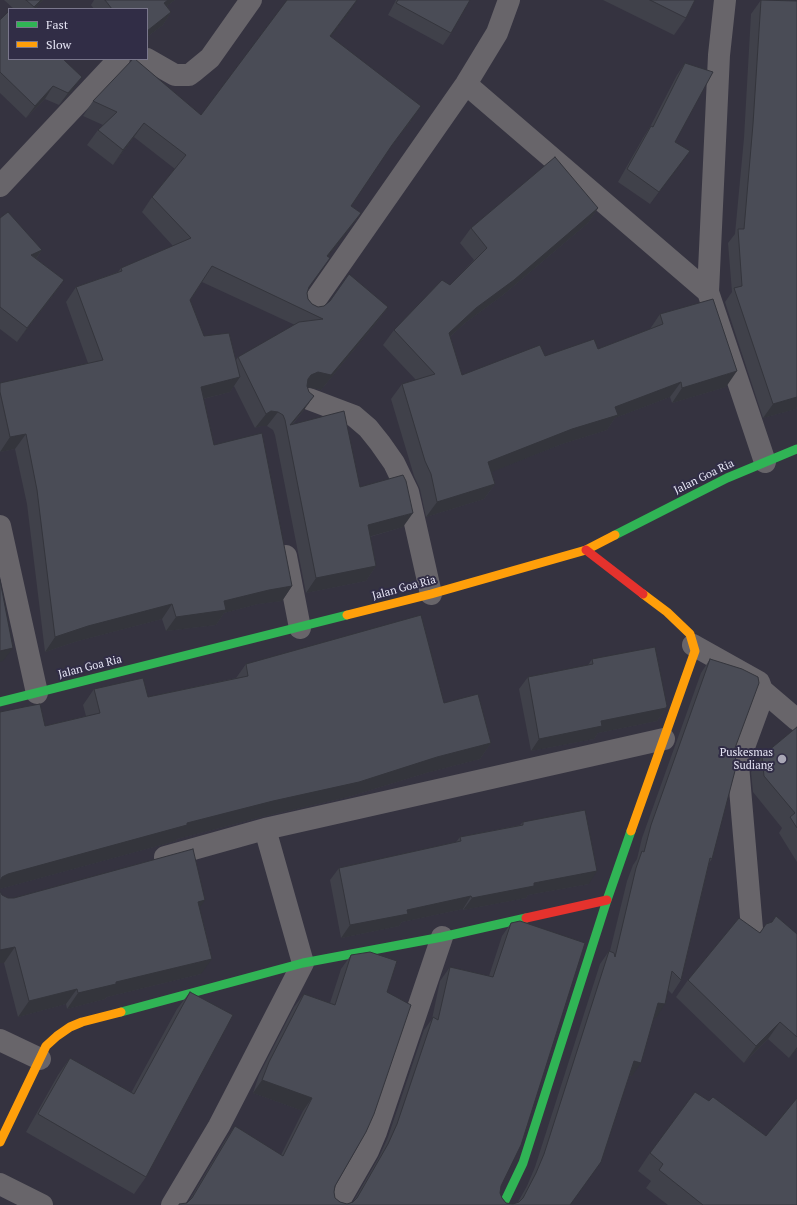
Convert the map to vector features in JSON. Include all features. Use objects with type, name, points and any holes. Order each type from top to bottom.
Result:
[{"type":"street","points":[[148,60],[175,74],[189,74],[193,72],[210,58],[251,0]]},
{"type":"street","points":[[309,309],[466,84],[497,33],[509,0]]},
{"type":"street","points":[[725,0],[720,55],[708,292],[765,462]]},
{"type":"street","points":[[0,186],[118,60]]},
{"type":"street","points":[[466,84],[708,292]]},
{"type":"street","points":[[309,399],[354,416],[372,433],[394,462],[408,492],[431,594]]},
{"type":"street","name":"Jalan Goa Ria","points":[[0,702],[300,628],[431,594],[586,550],[727,478],[797,449]]},
{"type":"street","points":[[0,526],[37,693]]},
{"type":"street","points":[[282,537],[300,628]]},
{"type":"street","points":[[503,1205],[523,1163],[607,900],[695,651],[690,634],[667,612],[586,550]]},
{"type":"street","points":[[693,645],[759,682],[762,690],[762,698],[738,765],[752,928]]},
{"type":"street","points":[[762,690],[797,720]]},
{"type":"street","points":[[144,863],[265,829],[664,739]]},
{"type":"street","points":[[172,1205],[219,1126],[303,963],[265,829]]},
{"type":"street","points":[[0,1142],[46,1046],[70,1027],[82,1022],[303,963],[442,937],[607,900]]},
{"type":"street","points":[[337,1205],[368,1151],[376,1132],[442,937]]},
{"type":"street","points":[[0,1040],[40,1059]]},
{"type":"street","points":[[0,1184],[42,1205]]},
{"type":"building","points":[[26,0],[41,0],[34,7]]},
{"type":"building","points":[[105,0],[168,0],[164,3],[171,12],[148,30],[148,8],[111,8]]},
{"type":"building","points":[[287,0],[357,0],[330,36],[421,106],[392,145],[351,206],[361,213],[327,256],[330,258],[309,287],[307,293],[308,299],[312,304],[318,307],[324,306],[330,301],[349,274],[388,307],[331,375],[318,372],[311,375],[308,379],[307,386],[309,392],[314,396],[290,425],[344,411],[360,487],[403,475],[406,481],[413,513],[368,525],[376,566],[316,578],[285,420],[283,415],[278,412],[271,411],[266,414],[238,357],[299,322],[323,319],[212,266],[190,300],[204,336],[229,333],[240,377],[201,387],[214,445],[262,433],[292,586],[224,601],[226,610],[176,617],[172,604],[88,626],[55,637],[37,490],[26,434],[10,437],[0,392],[0,383],[103,360],[76,287],[122,271],[121,268],[191,238],[152,197],[186,155],[144,123],[123,150],[98,130],[117,112],[93,101],[132,60],[136,60],[201,115]]},
{"type":"building","points":[[398,0],[470,0],[451,33],[396,3]]},
{"type":"building","points":[[650,0],[695,0],[686,18]]},
{"type":"building","points":[[761,0],[797,1],[797,397],[773,404],[734,288],[742,286],[738,229],[744,229],[753,124]]},
{"type":"building","points":[[8,12],[8,60],[64,60],[82,77],[68,93],[53,86],[35,106],[0,72],[0,20]]},
{"type":"building","points":[[685,63],[713,72],[675,142],[690,151],[659,192],[627,169],[651,126],[653,127]]},
{"type":"building","points":[[555,157],[598,208],[514,280],[476,308],[449,333],[462,375],[540,345],[545,356],[594,339],[598,349],[663,324],[660,314],[713,299],[737,371],[682,388],[681,382],[615,407],[618,415],[572,429],[488,462],[495,484],[437,502],[431,474],[425,461],[402,384],[435,374],[394,330],[442,280],[450,285],[487,248],[471,228]]},
{"type":"building","points":[[8,212],[42,250],[31,255],[64,280],[27,328],[0,307],[0,218]]},
{"type":"building","points":[[0,580],[13,648],[0,651]]},
{"type":"building","points":[[421,615],[444,703],[478,694],[491,743],[437,757],[359,782],[273,801],[187,823],[187,825],[8,874],[2,877],[0,881],[0,712],[40,704],[45,726],[100,713],[94,689],[143,678],[148,697],[248,676],[246,664]]},
{"type":"building","points":[[655,647],[667,706],[666,708],[601,721],[602,726],[539,739],[528,677],[593,664],[592,659]]},
{"type":"building","points":[[710,659],[742,669],[758,677],[759,683],[735,748],[736,767],[712,859],[710,858],[681,980],[672,971],[665,1004],[658,1003],[641,1063],[634,1061],[601,1162],[570,1205],[179,1205],[187,1203],[192,1198],[235,1126],[283,1156],[312,1098],[262,1080],[269,1062],[304,994],[335,1005],[351,955],[370,952],[397,961],[387,992],[411,1005],[374,1114],[366,1132],[335,1186],[335,1198],[340,1202],[347,1204],[353,1202],[357,1198],[388,1144],[397,1124],[433,1017],[438,1020],[450,967],[493,977],[511,923],[520,921],[585,943],[521,1145],[501,1186],[500,1193],[506,1203],[513,1204],[519,1202],[523,1198],[544,1154],[609,951],[614,953],[615,957],[636,868],[642,851],[644,852],[651,825]]},
{"type":"building","points":[[797,727],[797,828],[790,817],[795,813],[764,776],[762,756]]},
{"type":"building","points":[[585,810],[597,871],[534,883],[534,886],[472,898],[471,896],[407,910],[408,914],[350,925],[339,868],[461,841],[460,837],[523,825],[523,822]]},
{"type":"building","points":[[193,849],[205,900],[198,902],[212,959],[116,982],[116,984],[78,993],[77,989],[29,1001],[15,947],[0,950],[0,891],[2,895],[8,898],[14,898]]},
{"type":"building","points":[[776,916],[797,934],[797,1037],[780,1022],[756,1046],[688,980],[739,918],[760,933],[766,924],[772,922]]},
{"type":"building","points":[[190,992],[233,1015],[146,1177],[38,1114],[70,1058],[134,1094]]},
{"type":"building","points":[[695,1092],[709,1101],[713,1097],[766,1136],[797,1098],[797,1205],[703,1205],[659,1170],[663,1164],[650,1153]]},
{"type":"traffic: fast","points":[[615,535],[727,478],[797,449]]},
{"type":"traffic: fast","points":[[0,702],[347,615]]},
{"type":"traffic: fast","points":[[503,1205],[523,1163],[607,900],[631,831]]},
{"type":"traffic: fast","points":[[121,1012],[303,963],[442,937],[526,918]]},
{"type":"traffic: slow","points":[[347,615],[431,594],[586,550],[615,535]]},
{"type":"traffic: slow","points":[[631,831],[695,651],[690,634],[667,612],[643,594]]},
{"type":"traffic: slow","points":[[0,1142],[46,1046],[70,1027],[82,1022],[121,1012]]},
{"type":"traffic: jam","points":[[586,550],[643,594]]},
{"type":"traffic: jam","points":[[526,918],[607,900]]},
{"type":"place","name":"Puskesmas Sudiang","points":[[782,759]]}]
